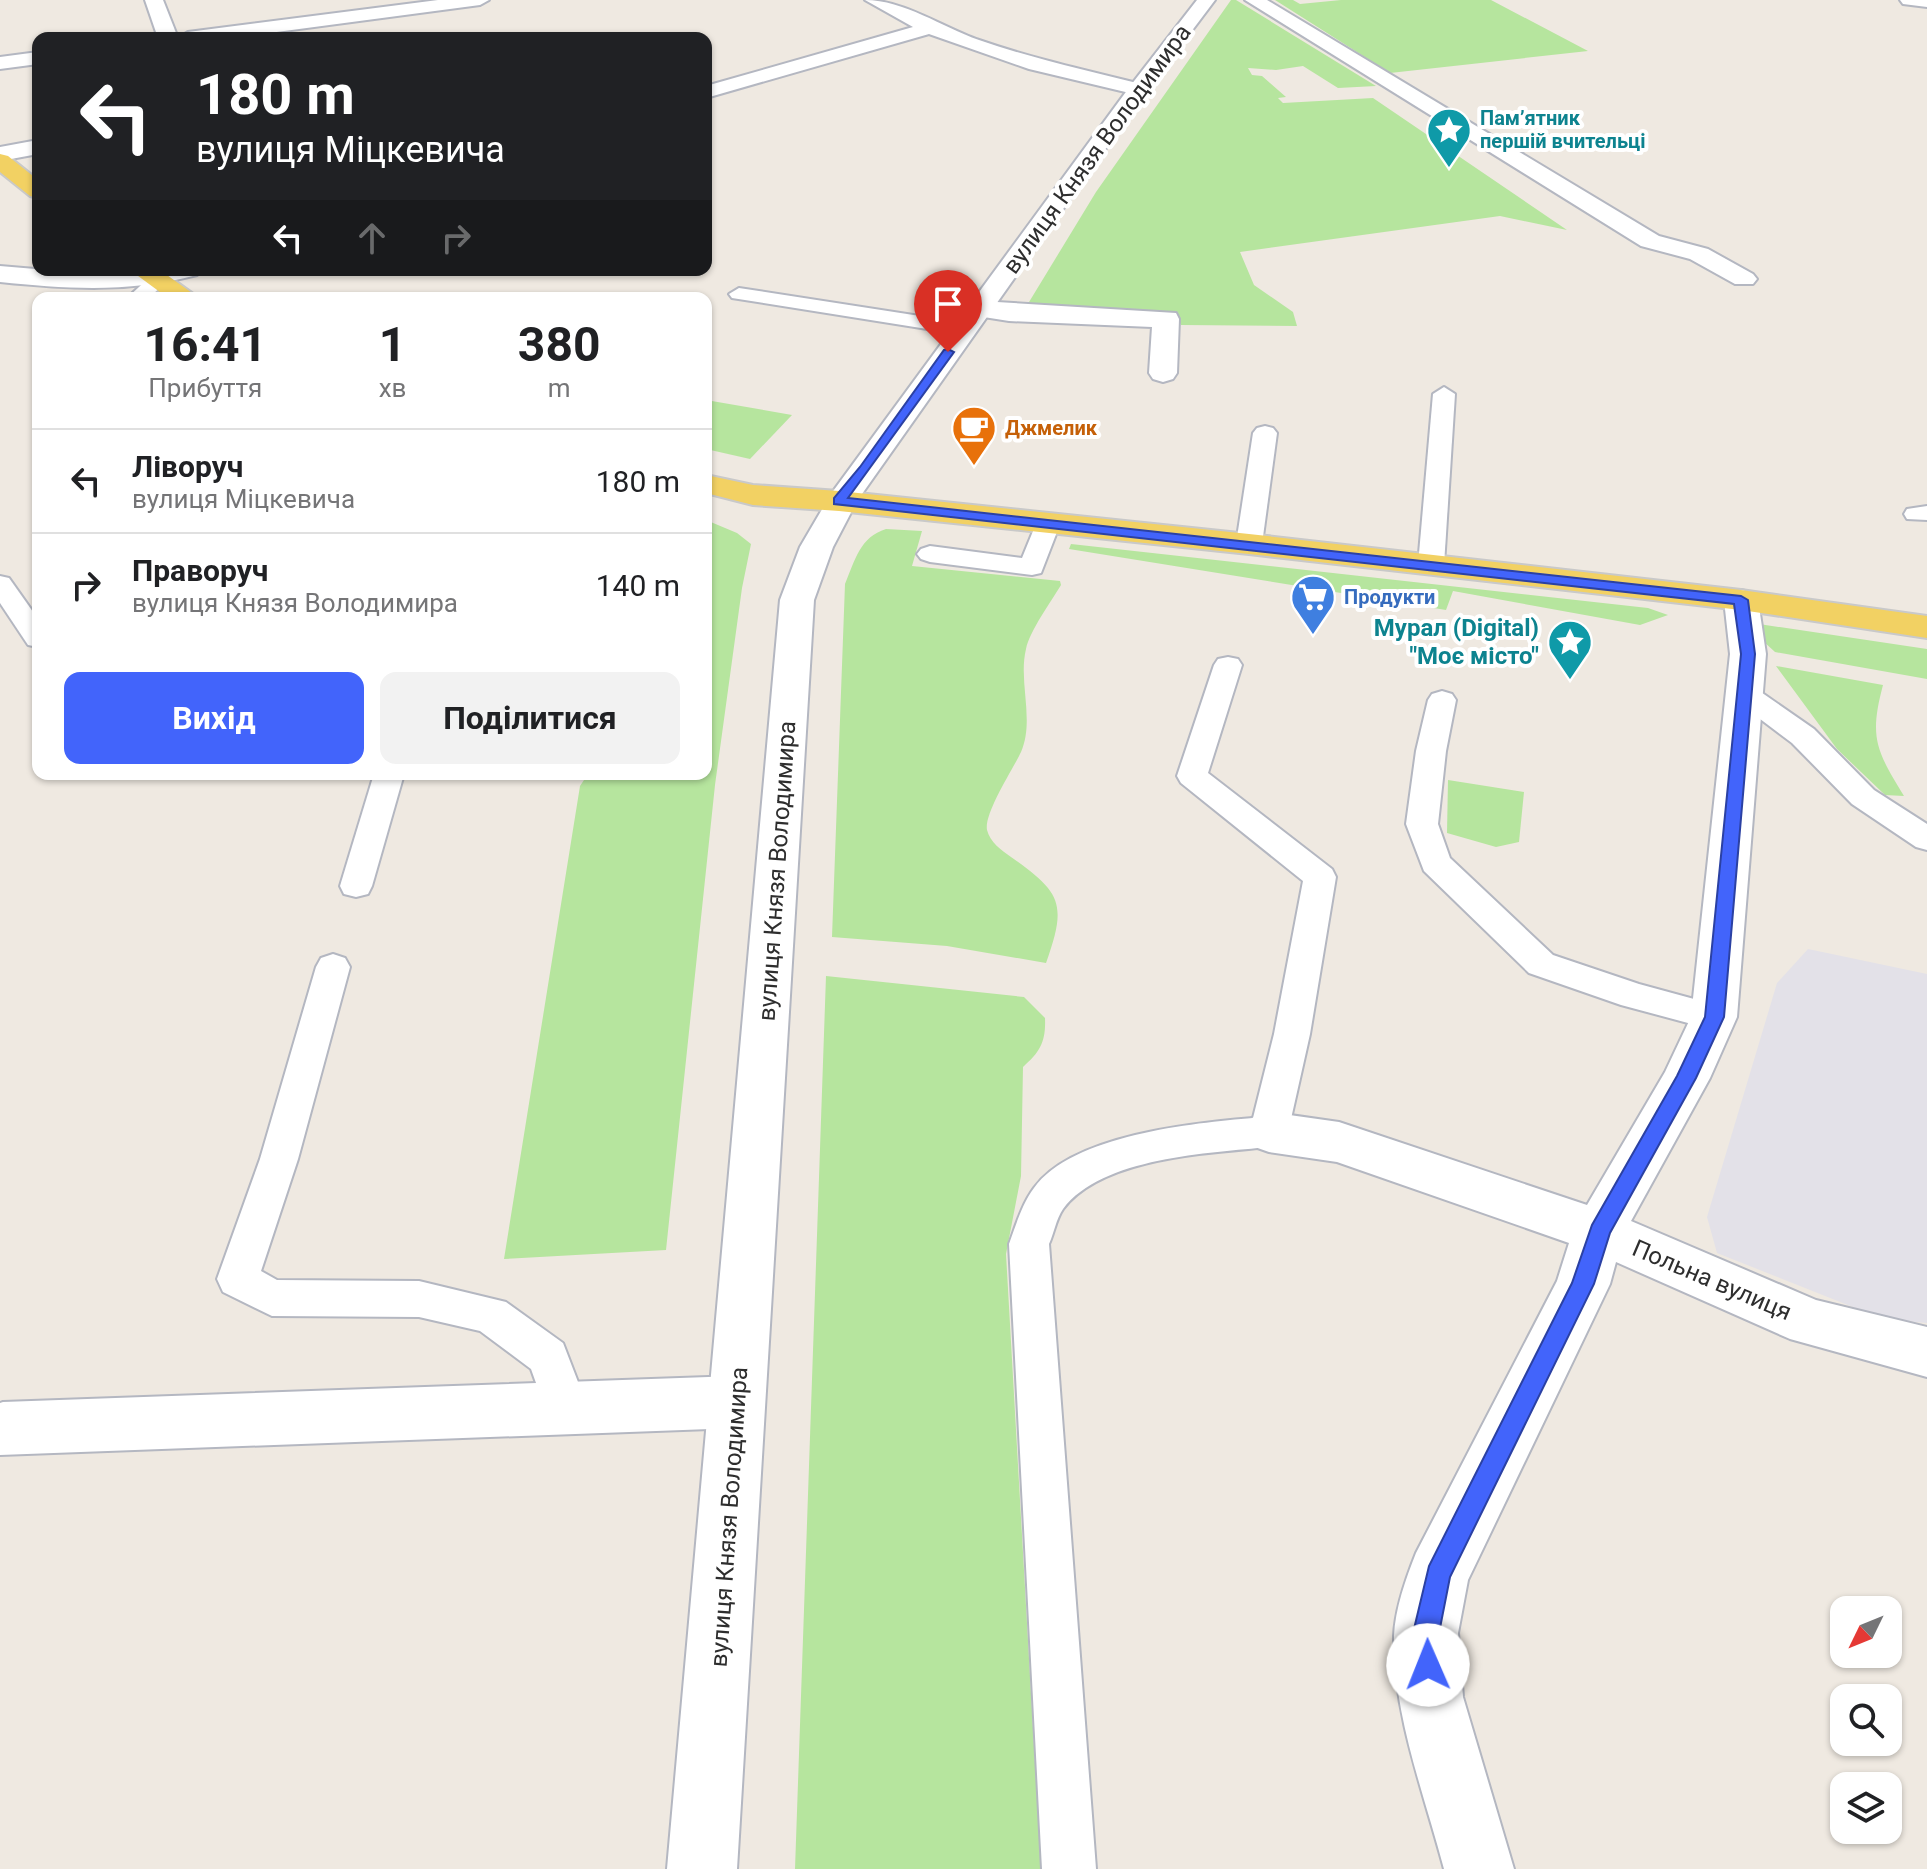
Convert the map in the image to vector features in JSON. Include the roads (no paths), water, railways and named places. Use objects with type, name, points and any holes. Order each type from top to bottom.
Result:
[{"type":"main road","points":[[0,161],[32,186]]},
{"type":"main road","points":[[153,276],[177,292]]},
{"type":"main road","points":[[712,485],[753,495],[839,501],[1249,544],[1741,600],[1927,627]]},
{"type":"street","points":[[154,0],[166,32]]},
{"type":"street","points":[[234,32],[480,0]]},
{"type":"street","points":[[874,0],[929,28],[1073,75],[1138,89]]},
{"type":"street","name":"вулиця Князя Володимира","points":[[702,1869],[797,600],[812,552],[839,501],[865,470],[1138,89],[1206,0]]},
{"type":"street","points":[[1254,0],[1650,241],[1699,254],[1744,279]]},
{"type":"street","points":[[1909,0],[1927,2]]},
{"type":"street","points":[[712,90],[929,28]]},
{"type":"street","points":[[0,63],[32,59]]},
{"type":"street","points":[[0,154],[32,148]]},
{"type":"street","points":[[0,274],[98,284],[145,276]]},
{"type":"street","points":[[972,319],[1009,313],[1166,319],[1163,373]]},
{"type":"street","points":[[1479,1869],[1430,1697],[1426,1633],[1438,1575],[1583,1284],[1599,1231],[1686,1078],[1714,1017],[1748,654],[1741,600]]},
{"type":"street","name":"Польна вулиця","points":[[1269,1132],[1339,1142],[1599,1231],[1809,1322],[1927,1352]]},
{"type":"street","points":[[1,1429],[737,1402]]},
{"type":"lane","points":[[739,294],[972,319]]},
{"type":"lane","points":[[1431,565],[1444,394]]},
{"type":"lane","points":[[1249,544],[1265,433]]},
{"type":"lane","points":[[930,554],[1032,567],[1047,524]]},
{"type":"lane","points":[[0,584],[32,630]]},
{"type":"lane","points":[[1069,1869],[1029,1244],[1050,1195],[1099,1164],[1164,1142],[1269,1132],[1292,1034],[1320,877],[1192,776],[1228,665]]},
{"type":"lane","points":[[1745,694],[1803,736],[1863,797],[1927,839]]},
{"type":"lane","points":[[1442,700],[1431,751],[1422,824],[1435,863],[1541,964],[1633,996],[1714,1017]]},
{"type":"lane","points":[[356,886],[387,780]]},
{"type":"lane","points":[[333,967],[279,1159],[238,1279],[272,1298],[419,1299],[491,1315],[548,1357],[566,1408]]},
{"type":"place","name":"Пам’ятник першій вчительці","points":[[1449,169]]},
{"type":"place","name":"Джмелик","points":[[974,467]]},
{"type":"place","name":"Продукти","points":[[1313,636]]},
{"type":"place","name":"Мурал (Digital) \"Моє місто\"","points":[[1570,681]]}]
